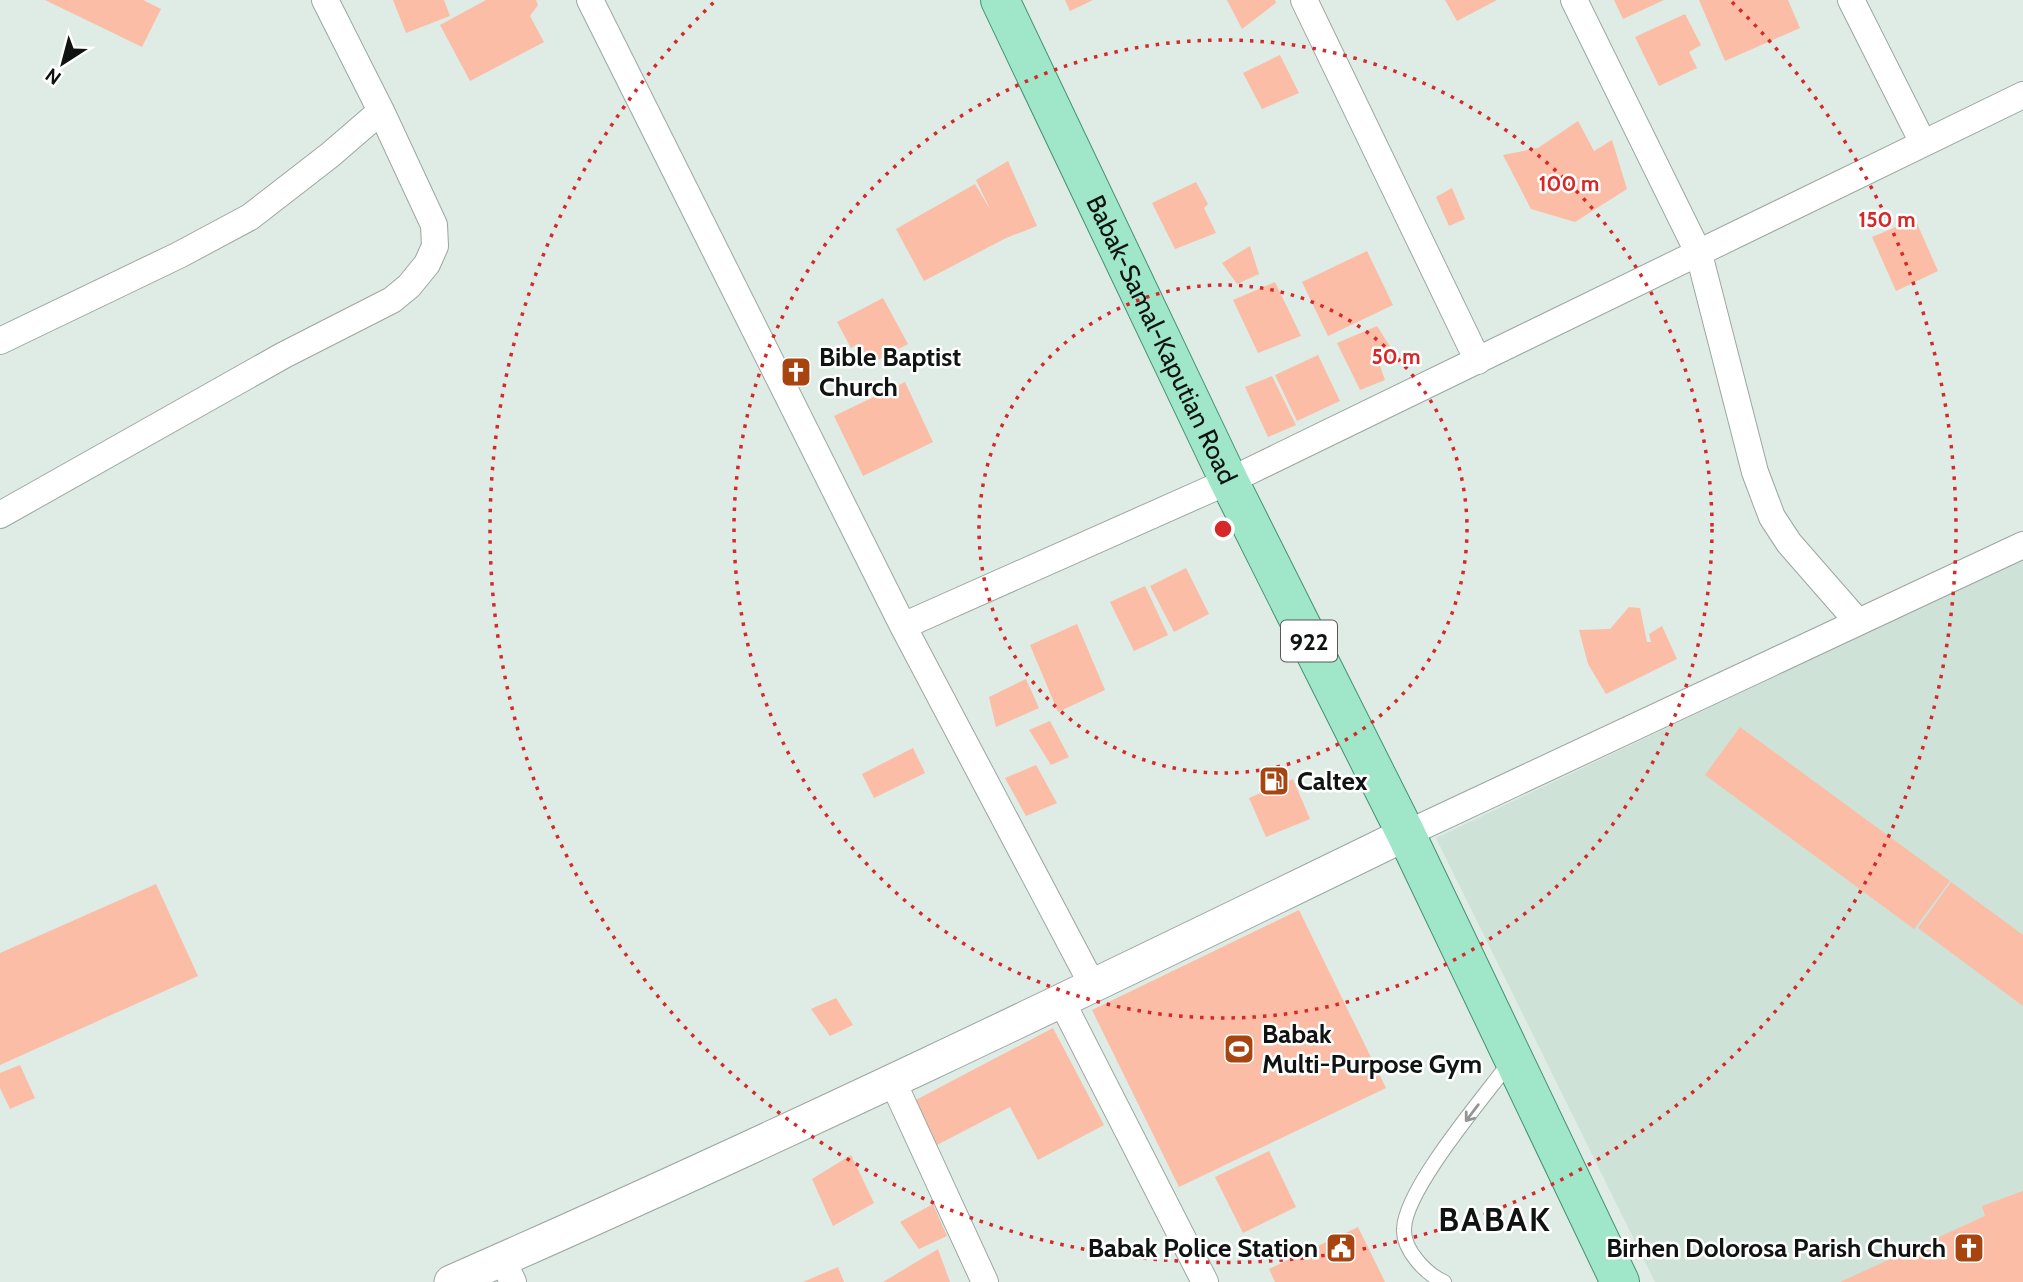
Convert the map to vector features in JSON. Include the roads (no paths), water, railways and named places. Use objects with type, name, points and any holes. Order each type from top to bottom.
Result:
[{"type":"main road","name":"Babak-Samal-Kaputian Road","points":[[1000,0],[1229,481],[1406,834],[1620,1282]]},
{"type":"street","points":[[0,515],[284,355],[392,300],[409,286],[427,264],[435,246],[434,225],[325,0]]},
{"type":"street","points":[[590,0],[903,626],[1093,986]]},
{"type":"street","points":[[1304,0],[1478,361]]},
{"type":"street","points":[[1574,0],[1699,254],[1755,472],[1772,517],[1789,543],[1858,622]]},
{"type":"street","points":[[1851,0],[1923,143]]},
{"type":"street","points":[[903,626],[1229,481],[2023,95]]},
{"type":"street","points":[[0,341],[179,255],[250,217],[330,155],[381,111]]},
{"type":"street","points":[[451,1282],[508,1271],[1406,834],[2023,545]]},
{"type":"street","points":[[1062,1002],[1205,1282]]},
{"type":"street","points":[[893,1082],[985,1282]]},
{"type":"lane","points":[[1444,1282],[1421,1266],[1412,1251],[1405,1236],[1406,1217],[1416,1193],[1441,1153],[1513,1059]]},
{"type":"place","name":"Bible Baptist Church","points":[[796,372]]},
{"type":"place","name":"Caltex","points":[[1274,781]]},
{"type":"place","name":"Babak Multi-Purpose Gym","points":[[1239,1049]]},
{"type":"place","name":"Babak Police Station","points":[[1341,1248]]},
{"type":"place","name":"Birhen Dolorosa Parish Church","points":[[1969,1248]]},
{"type":"district","name":"BABAK","points":[[1495,1219]]}]
